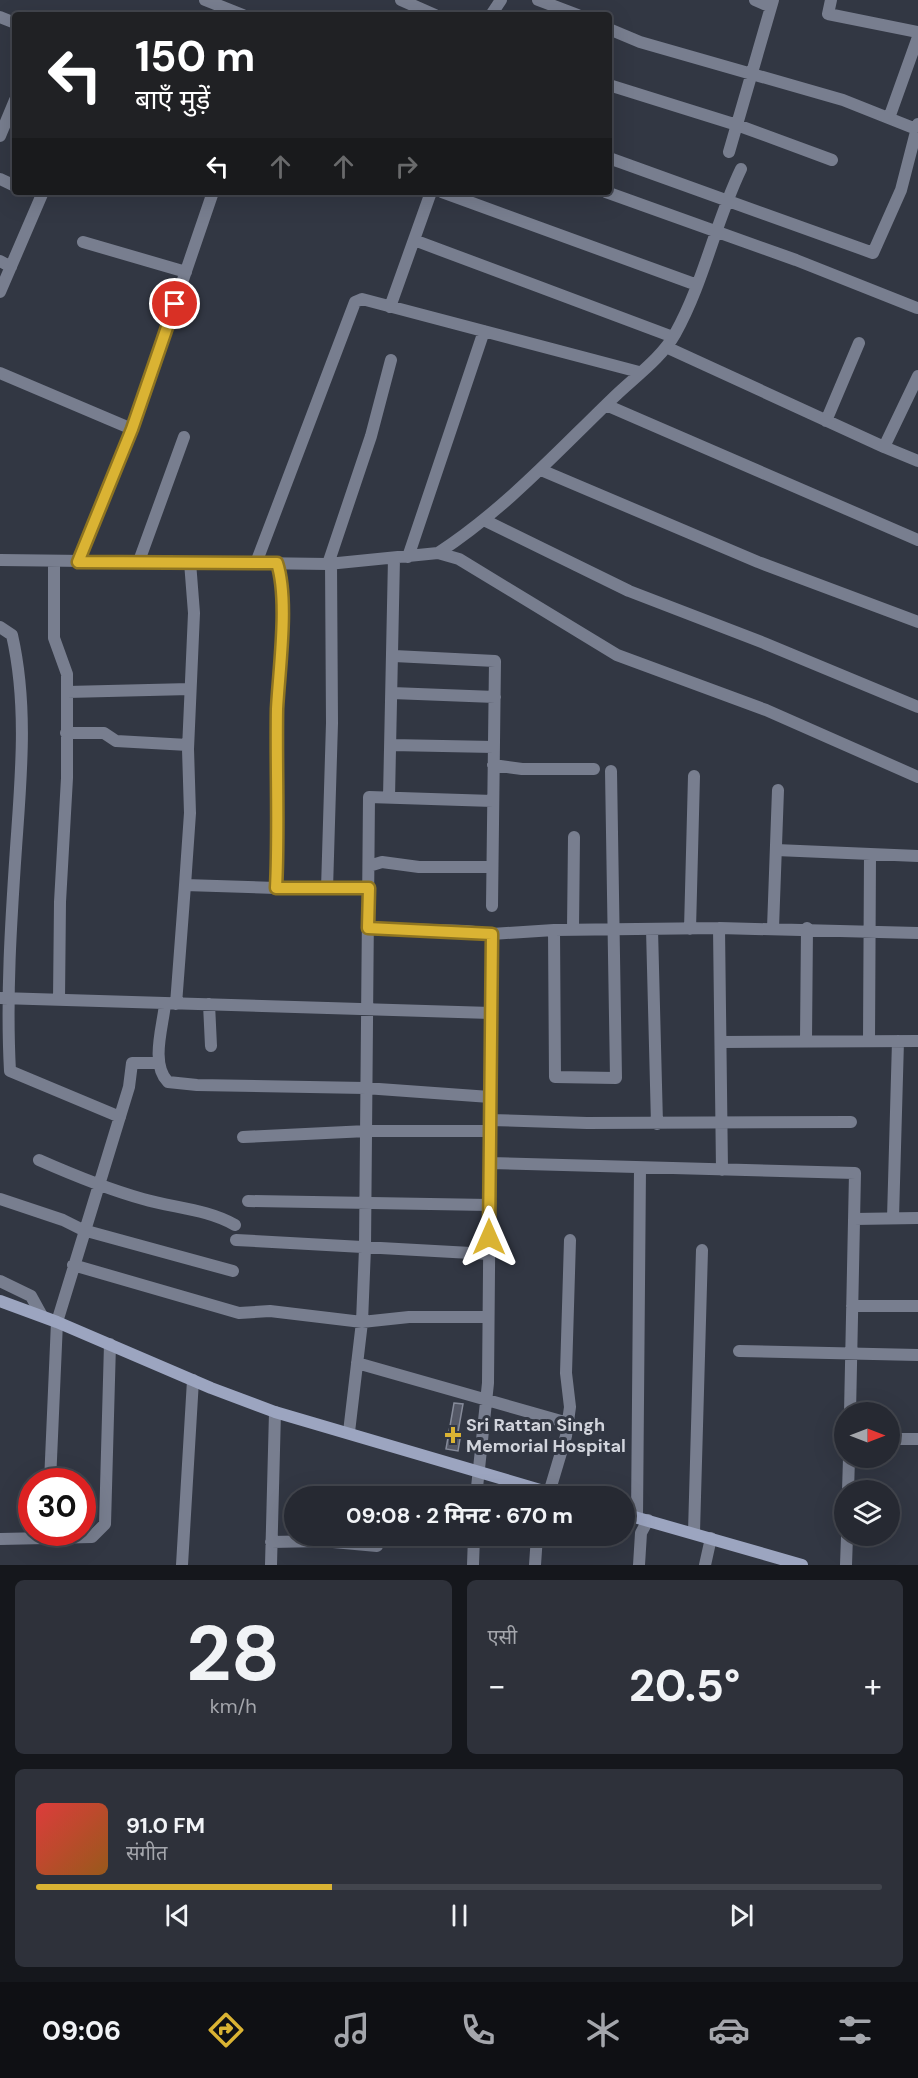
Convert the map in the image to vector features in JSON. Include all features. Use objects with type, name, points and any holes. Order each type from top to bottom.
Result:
[{"type":"main road","points":[[0,1301],[57,1322],[275,1412],[350,1432],[519,1486]]},
{"type":"main road","points":[[635,1516],[711,1538],[769,1560],[802,1565]]},
{"type":"street","points":[[205,0],[235,12]]},
{"type":"street","points":[[401,0],[428,12]]},
{"type":"street","points":[[538,0],[570,12]]},
{"type":"street","points":[[729,152],[772,3],[755,0]]},
{"type":"street","points":[[831,0],[828,14],[918,32]]},
{"type":"street","points":[[612,29],[640,42],[843,100],[911,127],[918,125]]},
{"type":"street","points":[[889,118],[918,37]]},
{"type":"street","points":[[612,86],[737,125],[832,159]]},
{"type":"street","points":[[0,136],[12,107]]},
{"type":"street","points":[[612,159],[873,253],[901,190],[918,125]]},
{"type":"street","points":[[438,553],[484,520],[541,470],[669,342],[697,285],[726,201],[741,169]]},
{"type":"street","points":[[612,194],[917,308]]},
{"type":"street","points":[[0,292],[5,264],[37,195]]},
{"type":"street","points":[[78,562],[132,429],[212,195]]},
{"type":"street","points":[[390,307],[430,195]]},
{"type":"street","points":[[450,195],[697,285]]},
{"type":"street","points":[[414,240],[669,342],[826,422],[918,461]]},
{"type":"street","points":[[82,242],[186,272]]},
{"type":"street","points":[[256,563],[355,302],[362,299],[639,372]]},
{"type":"street","points":[[408,557],[484,331]]},
{"type":"street","points":[[826,422],[859,343]]},
{"type":"street","points":[[327,889],[332,723],[329,564],[371,436],[392,360]]},
{"type":"street","points":[[0,373],[132,429]]},
{"type":"street","points":[[884,447],[918,376]]},
{"type":"street","points":[[606,405],[918,540]]},
{"type":"street","points":[[140,561],[184,437]]},
{"type":"street","points":[[541,470],[758,562],[918,622]]},
{"type":"street","points":[[484,520],[629,591],[764,643],[918,707]]},
{"type":"street","points":[[0,560],[329,564],[438,553],[459,559],[617,656],[766,710],[918,777]]},
{"type":"street","points":[[389,797],[394,558]]},
{"type":"street","points":[[54,561],[54,638],[67,674],[59,999]]},
{"type":"street","points":[[190,562],[194,613],[188,745],[190,813],[185,885],[170,1004],[159,1063],[161,1073],[168,1082],[197,1085],[365,1088],[490,1096]]},
{"type":"street","points":[[276,888],[279,837],[276,769],[281,621],[281,575],[277,563]]},
{"type":"street","points":[[0,627],[12,635],[21,675],[21,768],[5,998],[10,1071],[120,1117]]},
{"type":"street","points":[[393,656],[495,661],[492,906]]},
{"type":"street","points":[[67,692],[190,689]]},
{"type":"street","points":[[392,693],[495,697]]},
{"type":"street","points":[[66,733],[104,733],[116,741],[188,745]]},
{"type":"street","points":[[391,745],[494,747]]},
{"type":"street","points":[[493,765],[522,769],[594,769]]},
{"type":"street","points":[[554,930],[555,1077],[616,1078],[611,771]]},
{"type":"street","points":[[690,929],[694,776]]},
{"type":"street","points":[[773,928],[778,790]]},
{"type":"street","points":[[350,1432],[362,1322],[365,1248],[367,1131],[365,1009],[369,797],[493,801]]},
{"type":"street","points":[[573,929],[574,837]]},
{"type":"street","points":[[776,850],[918,856]]},
{"type":"street","points":[[869,1041],[870,855]]},
{"type":"street","points":[[369,866],[382,862],[419,867],[492,867]]},
{"type":"street","points":[[185,885],[369,888]]},
{"type":"street","points":[[368,928],[492,934],[615,928],[807,928],[918,933]]},
{"type":"street","points":[[720,928],[722,1170]]},
{"type":"street","points":[[806,1040],[807,928]]},
{"type":"street","points":[[652,929],[657,1124]]},
{"type":"street","points":[[476,1486],[486,1398],[492,934]]},
{"type":"street","points":[[5,998],[491,1012]]},
{"type":"street","points":[[209,1004],[211,1046]]},
{"type":"street","points":[[893,1218],[898,1041]]},
{"type":"street","points":[[721,1042],[918,1041]]},
{"type":"street","points":[[51,1468],[57,1322],[83,1230],[129,1087],[132,1063],[159,1063]]},
{"type":"street","points":[[243,1137],[490,1126],[851,1122]]},
{"type":"street","points":[[39,1160],[98,1185],[145,1200],[187,1208],[224,1219],[235,1226]]},
{"type":"street","points":[[490,1163],[855,1173],[850,1402]]},
{"type":"street","points":[[639,1565],[642,1518],[640,1168]]},
{"type":"street","points":[[0,1199],[63,1220],[83,1230],[233,1271]]},
{"type":"street","points":[[248,1202],[489,1205]]},
{"type":"street","points":[[854,1219],[918,1218]]},
{"type":"street","points":[[236,1240],[489,1254]]},
{"type":"street","points":[[547,1486],[559,1469],[570,1407],[566,1373],[570,1240]]},
{"type":"street","points":[[694,1533],[702,1250]]},
{"type":"street","points":[[74,1265],[239,1313],[270,1311],[362,1322],[409,1317],[488,1317]]},
{"type":"street","points":[[0,1281],[31,1296],[42,1316]]},
{"type":"street","points":[[852,1306],[918,1306]]},
{"type":"street","points":[[0,1310],[19,1308]]},
{"type":"street","points":[[96,1534],[105,1524],[110,1344]]},
{"type":"street","points":[[739,1351],[918,1355]]},
{"type":"street","points":[[357,1363],[568,1423]]},
{"type":"street","points":[[182,1565],[193,1380]]},
{"type":"street","points":[[271,1565],[275,1412]]},
{"type":"street","points":[[900,1439],[918,1439]]},
{"type":"street","points":[[0,1539],[18,1538]]},
{"type":"street","points":[[705,1565],[711,1538]]},
{"type":"street","points":[[271,1542],[284,1542]]},
{"type":"street","points":[[472,1565],[473,1546]]},
{"type":"street","points":[[535,1565],[536,1546]]},
{"type":"street","points":[[846,1565],[847,1546]]},
{"type":"building","points":[[454,1403],[463,1404],[458,1432],[461,1433],[458,1451],[446,1449]]},
{"type":"place","name":"Sri Rattan Singh Memorial Hospital","points":[[453,1435]]},
{"type":"route","points":[[175,304],[132,429],[78,562],[277,563],[281,575],[281,621],[277,707],[276,769],[279,837],[276,888],[369,888],[368,928],[492,934],[489,1237]]}]
